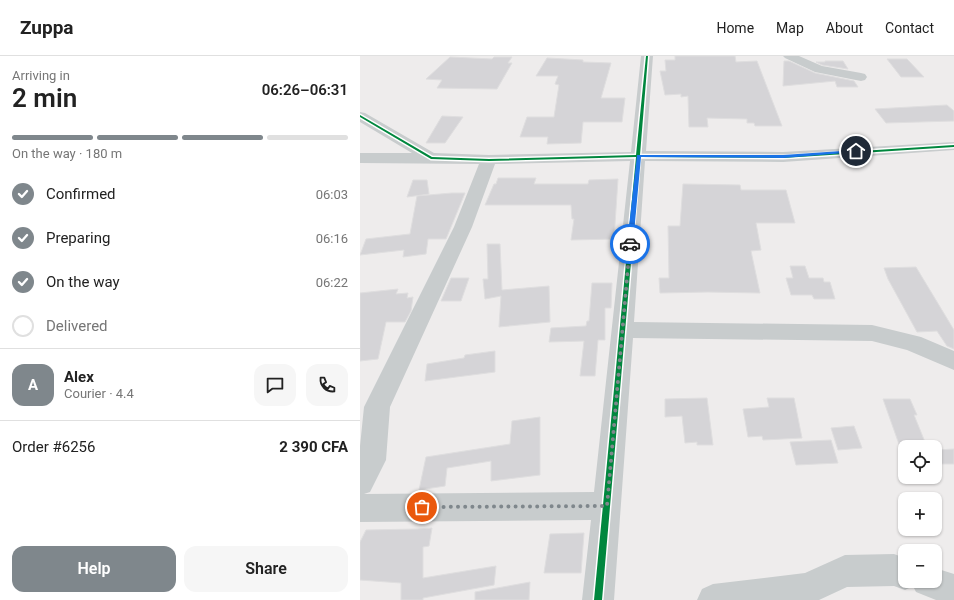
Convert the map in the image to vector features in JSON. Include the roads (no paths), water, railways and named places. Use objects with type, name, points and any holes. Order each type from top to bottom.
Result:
[{"type":"street","points":[[598,600],[647,56]]},
{"type":"street","points":[[789,56],[819,69],[861,77]]},
{"type":"street","points":[[360,116],[431,158]]},
{"type":"street","points":[[360,158],[489,160],[639,156],[783,157],[954,146]]},
{"type":"street","points":[[360,483],[372,460],[376,407],[463,227],[489,160]]},
{"type":"street","points":[[622,330],[872,333],[913,343],[954,361]]},
{"type":"street","points":[[360,508],[607,506]]},
{"type":"street","points":[[713,600],[807,588],[845,571],[894,570],[898,571]]},
{"type":"street","points":[[942,586],[954,590]]}]
